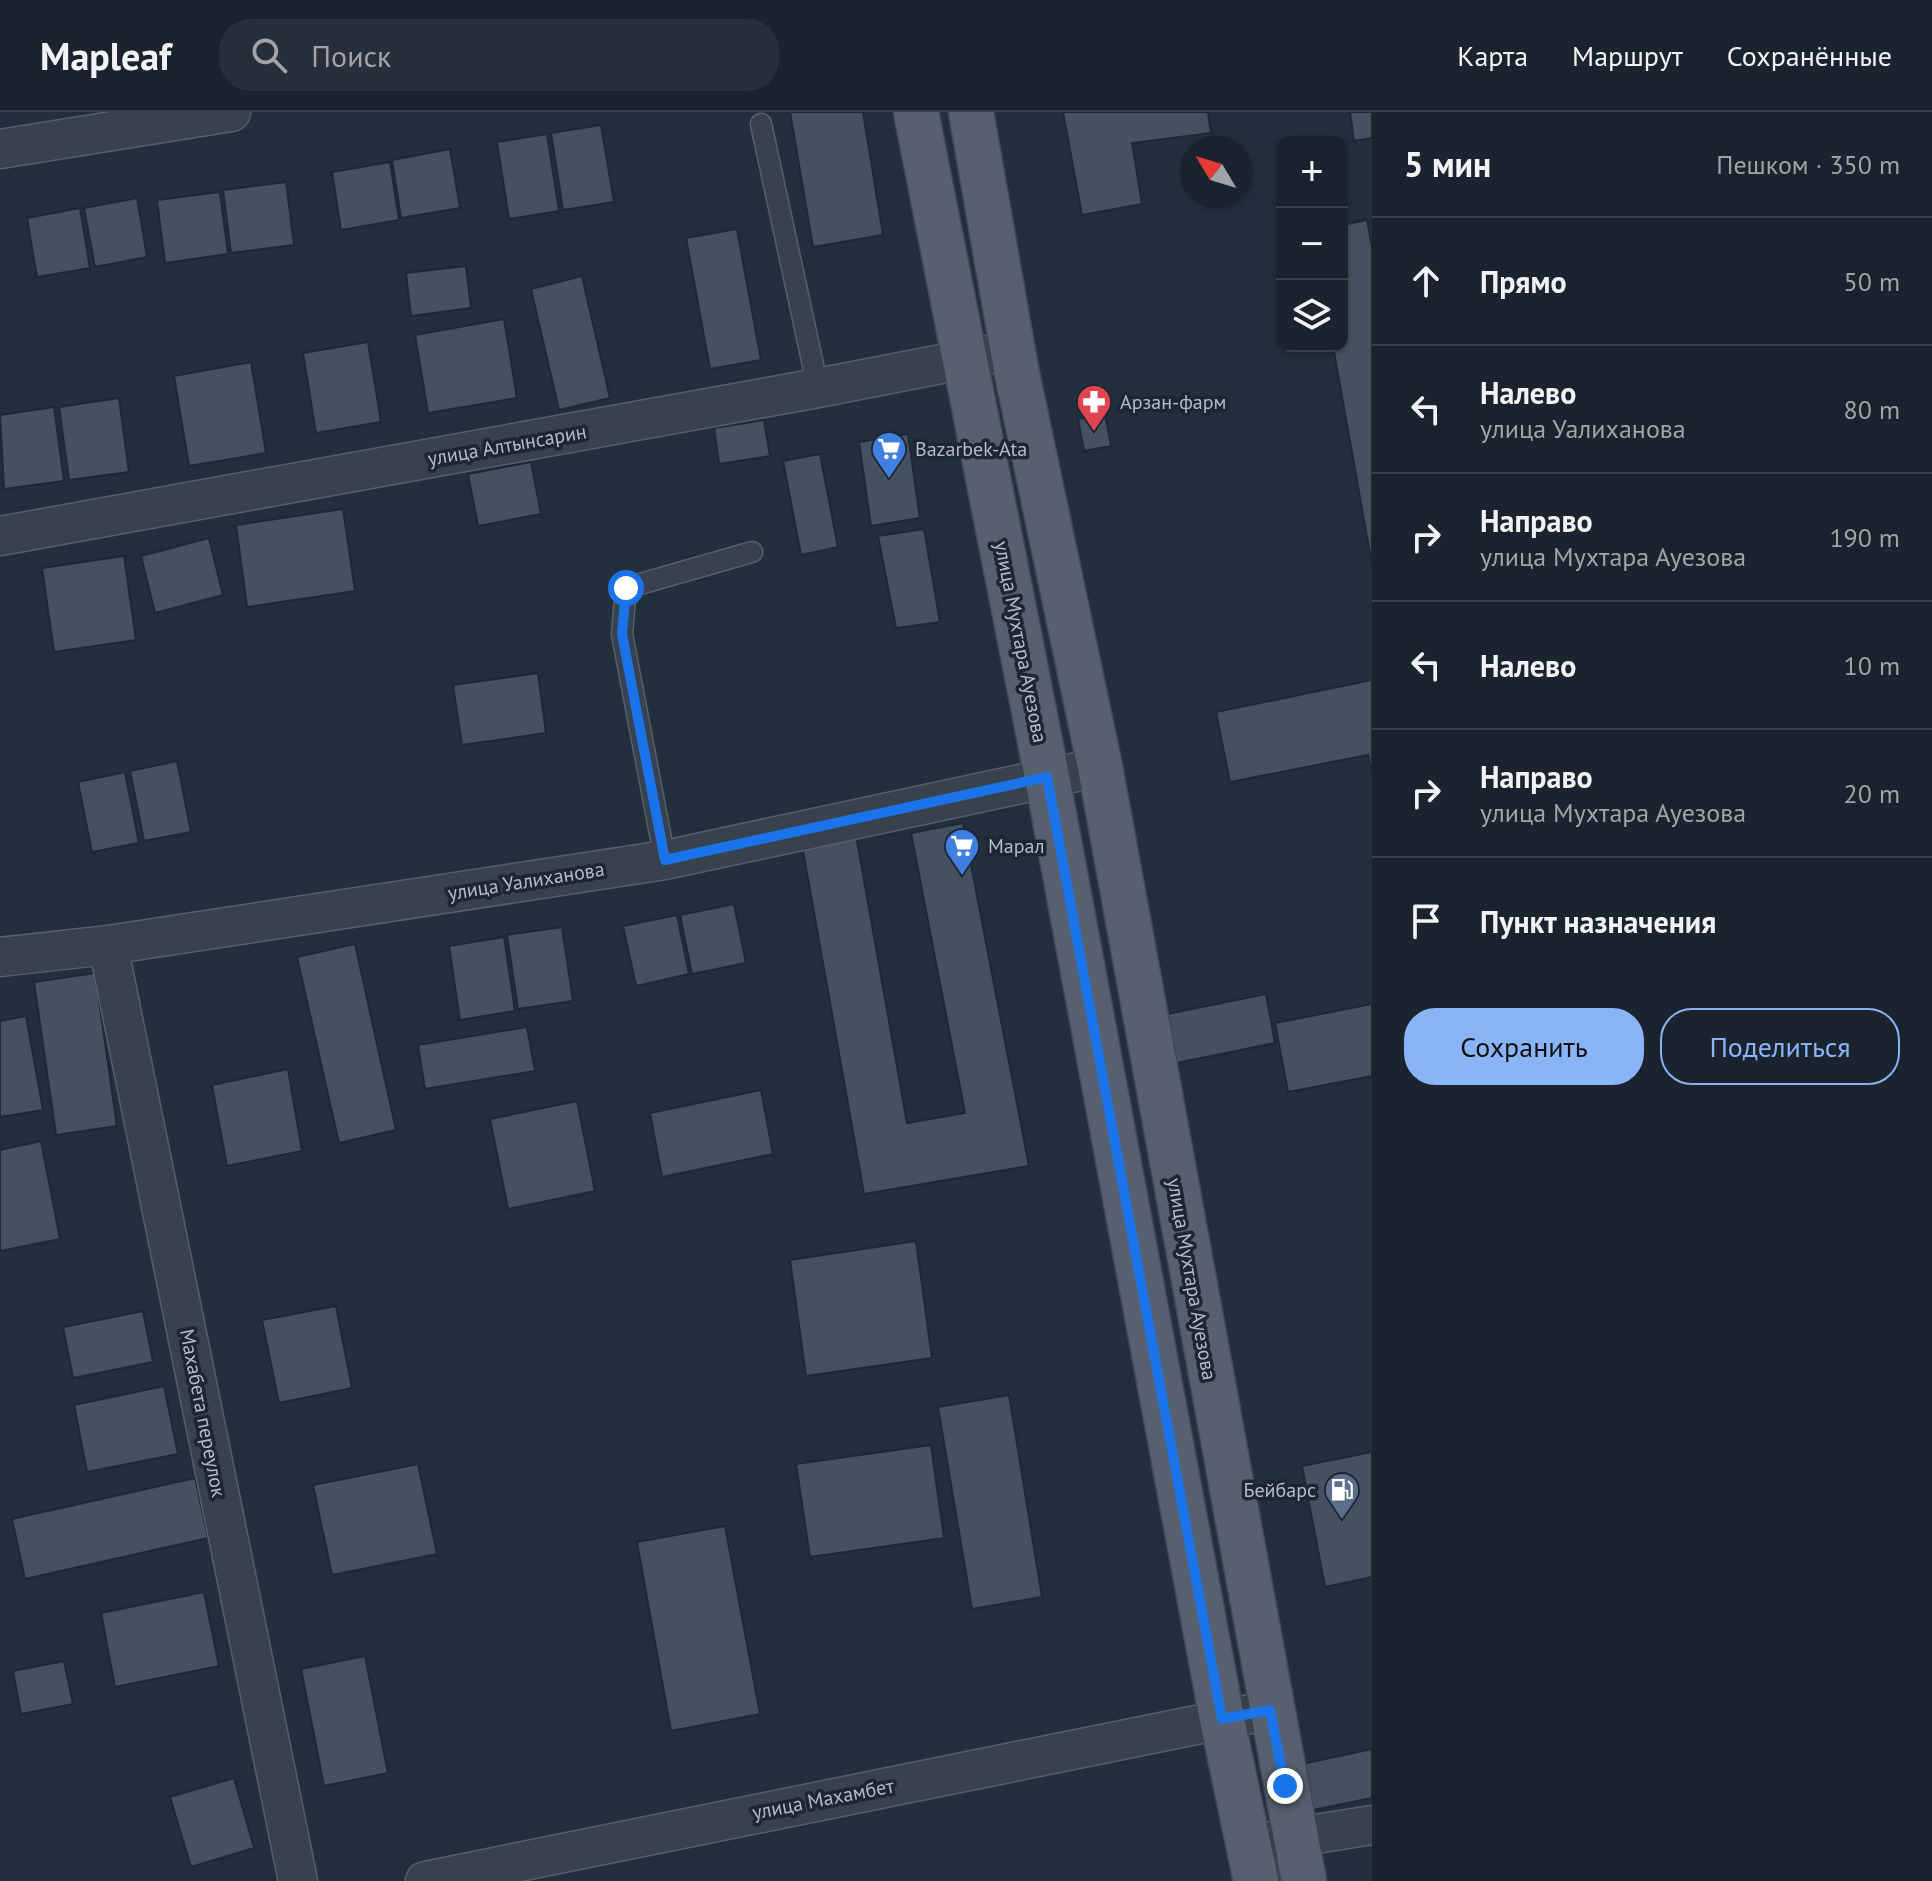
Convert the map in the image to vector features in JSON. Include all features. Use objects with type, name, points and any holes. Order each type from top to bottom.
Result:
[{"type":"main road","name":"улица Мухтара Ауезова","points":[[916,112],[967,360],[1222,1719],[1252,1863]]},
{"type":"main road","name":"улица Мухтара Ауезова","points":[[971,112],[1013,350],[1100,767],[1270,1710],[1304,1881]]},
{"type":"street","points":[[0,149],[231,112]]},
{"type":"street","name":"улица Алтынсарин","points":[[0,536],[1013,350]]},
{"type":"street","name":"улица Уалиханова","points":[[0,957],[108,945],[665,860],[1100,767]]},
{"type":"street","name":"Махабета переулок","points":[[108,945],[298,1881]]},
{"type":"street","name":"улица Махамбет","points":[[425,1881],[558,1867],[1270,1710]]},
{"type":"street","points":[[1252,1863],[1296,1837],[1372,1825]]},
{"type":"lane","points":[[761,124],[818,388]]},
{"type":"lane","points":[[665,860],[622,634],[626,588],[752,552]]},
{"type":"building","points":[[790,112],[863,112],[883,235],[813,247]]},
{"type":"building","points":[[1063,112],[1208,112],[1211,133],[1132,143],[1142,204],[1082,215]]},
{"type":"building","points":[[1350,112],[1372,112],[1372,138],[1354,141]]},
{"type":"building","points":[[601,125],[614,202],[563,210],[551,133]]},
{"type":"building","points":[[547,134],[559,211],[509,219],[497,142]]},
{"type":"building","points":[[450,149],[460,208],[401,218],[392,160]]},
{"type":"building","points":[[390,162],[399,220],[341,230],[332,172]]},
{"type":"building","points":[[286,182],[294,245],[231,253],[223,190]]},
{"type":"building","points":[[220,192],[228,254],[165,263],[157,200]]},
{"type":"building","points":[[137,198],[147,257],[95,267],[84,208]]},
{"type":"building","points":[[80,208],[90,268],[37,277],[27,218]]},
{"type":"building","points":[[1367,220],[1372,247],[1372,565],[1334,352],[1348,352],[1348,224]]},
{"type":"building","points":[[737,229],[761,360],[710,369],[686,238]]},
{"type":"building","points":[[466,266],[471,308],[411,316],[406,273]]},
{"type":"building","points":[[582,276],[610,398],[559,410],[531,289]]},
{"type":"building","points":[[504,319],[517,398],[428,413],[415,335]]},
{"type":"building","points":[[368,342],[381,422],[316,433],[303,353]]},
{"type":"building","points":[[251,362],[266,453],[189,466],[174,376]]},
{"type":"building","points":[[119,398],[129,472],[69,480],[59,407]]},
{"type":"building","points":[[54,407],[64,481],[4,489],[0,415]]},
{"type":"building","name":"Арзан-фарм","points":[[1105,414],[1111,446],[1084,451],[1078,419]]},
{"type":"building","points":[[764,420],[770,456],[719,464],[714,428]]},
{"type":"building","name":"Bazarbek-Ata","points":[[908,434],[920,518],[871,526],[859,442]]},
{"type":"building","points":[[820,454],[838,547],[801,555],[783,461]]},
{"type":"building","points":[[531,462],[541,514],[478,526],[468,474]]},
{"type":"building","points":[[343,509],[355,591],[247,607],[236,525]]},
{"type":"building","points":[[924,529],[940,622],[896,628],[878,536]]},
{"type":"building","points":[[209,538],[223,595],[155,613],[141,556]]},
{"type":"building","points":[[124,556],[136,640],[54,652],[42,568]]},
{"type":"building","points":[[538,673],[546,733],[462,745],[453,685]]},
{"type":"building","points":[[1372,680],[1372,776],[1368,755],[1230,782],[1216,712]]},
{"type":"building","points":[[177,761],[191,832],[144,841],[130,771]]},
{"type":"building","points":[[125,772],[139,843],[92,852],[78,782]]},
{"type":"building","points":[[963,823],[1029,1166],[864,1194],[802,845],[856,835],[907,1123],[965,1113],[911,833]]},
{"type":"building","points":[[734,904],[746,963],[692,974],[680,915]]},
{"type":"building","points":[[677,915],[689,974],[636,986],[623,926]]},
{"type":"building","points":[[562,927],[573,1001],[518,1009],[507,935]]},
{"type":"building","points":[[504,937],[515,1011],[460,1020],[449,946]]},
{"type":"building","points":[[355,944],[396,1130],[339,1143],[297,957]]},
{"type":"building","points":[[95,973],[117,1126],[56,1135],[34,982]]},
{"type":"building","points":[[1266,994],[1275,1043],[1172,1064],[1162,1015]]},
{"type":"building","points":[[1372,1004],[1372,1076],[1288,1092],[1275,1023]]},
{"type":"building","points":[[26,1016],[43,1110],[0,1117],[0,1021]]},
{"type":"building","points":[[527,1027],[535,1071],[425,1089],[418,1045]]},
{"type":"building","points":[[288,1069],[302,1151],[227,1166],[212,1085]]},
{"type":"building","points":[[761,1090],[773,1154],[662,1177],[650,1113]]},
{"type":"building","points":[[577,1101],[595,1191],[508,1209],[490,1119]]},
{"type":"building","points":[[41,1141],[60,1239],[0,1251],[0,1150]]},
{"type":"building","points":[[916,1241],[932,1358],[806,1376],[790,1260]]},
{"type":"building","points":[[336,1306],[352,1388],[279,1403],[262,1320]]},
{"type":"building","points":[[143,1311],[153,1362],[73,1378],[63,1327]]},
{"type":"building","points":[[164,1386],[178,1454],[87,1472],[74,1405]]},
{"type":"building","points":[[1009,1395],[1042,1597],[972,1609],[938,1407]]},
{"type":"building","points":[[931,1445],[944,1538],[810,1557],[796,1464]]},
{"type":"building","name":"Бейбарс","points":[[1372,1452],[1372,1577],[1325,1587],[1302,1466]]},
{"type":"building","points":[[418,1464],[437,1554],[332,1575],[313,1485]]},
{"type":"building","points":[[195,1478],[208,1538],[25,1579],[12,1519]]},
{"type":"building","points":[[725,1526],[760,1714],[671,1731],[637,1542]]},
{"type":"building","points":[[204,1592],[219,1666],[115,1687],[101,1613]]},
{"type":"building","points":[[365,1656],[388,1773],[324,1786],[301,1669]]},
{"type":"building","points":[[64,1661],[73,1704],[21,1714],[13,1671]]},
{"type":"building","points":[[1372,1749],[1372,1798],[1303,1812],[1293,1766]]},
{"type":"building","points":[[234,1778],[254,1848],[191,1867],[170,1797]]},
{"type":"place","name":"Арзан-фарм","points":[[1094,433]]},
{"type":"place","name":"Bazarbek-Ata","points":[[889,480]]},
{"type":"place","name":"Марал","points":[[962,877]]},
{"type":"place","name":"Бейбарс","points":[[1342,1521]]},
{"type":"route","points":[[626,588],[622,634],[665,860],[1047,777],[1222,1719],[1270,1710],[1285,1786]]}]
